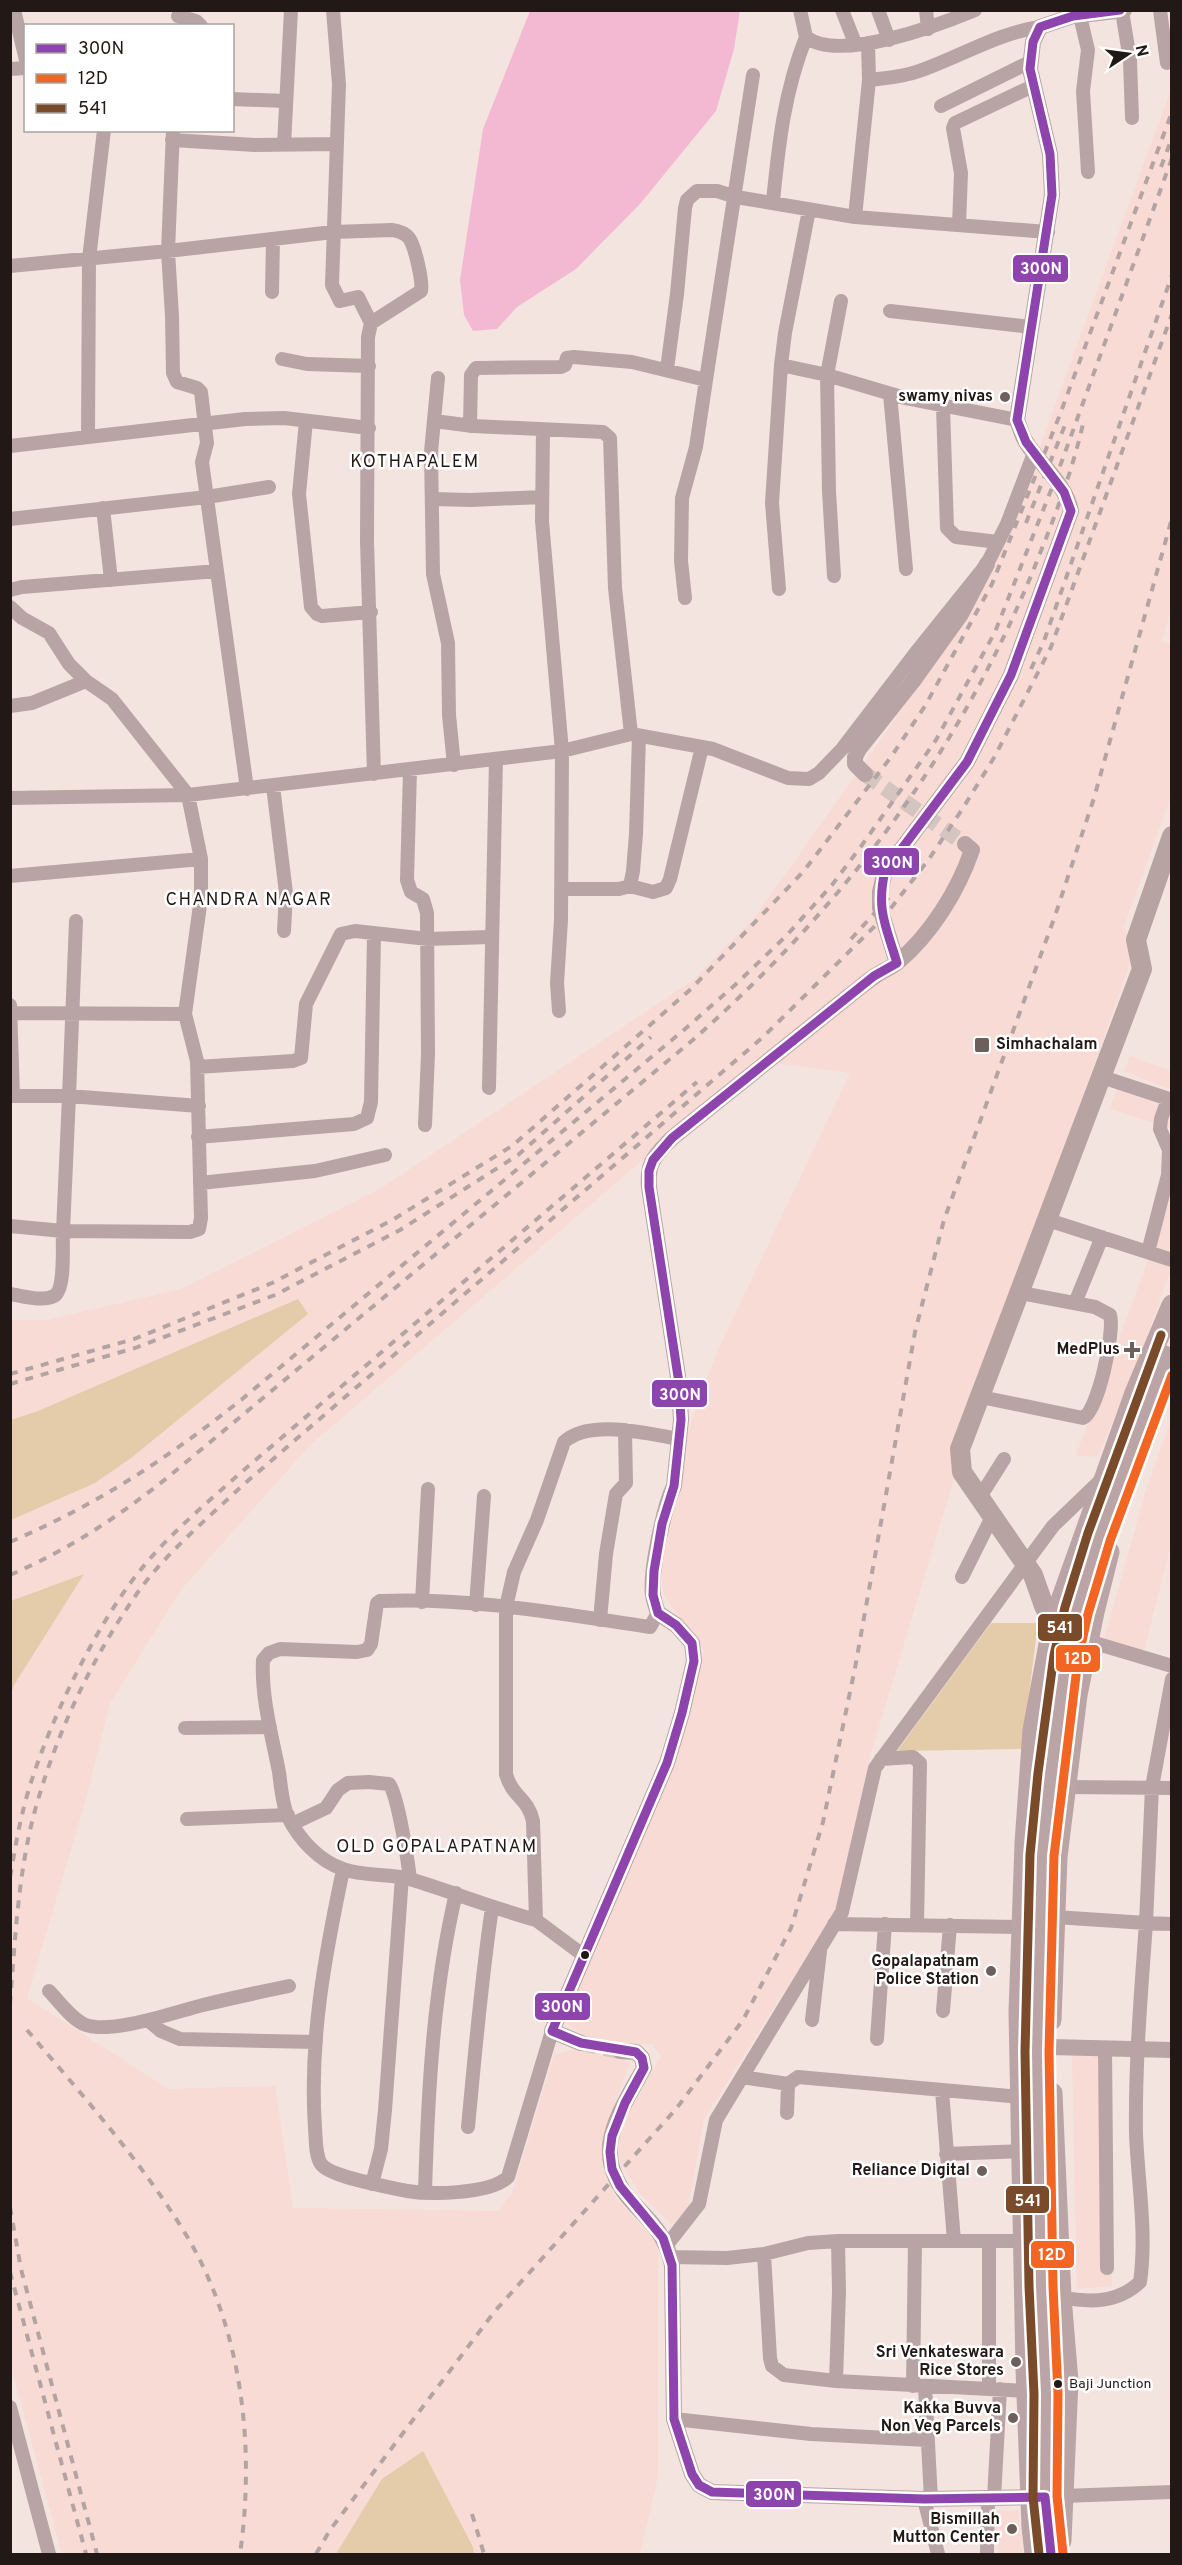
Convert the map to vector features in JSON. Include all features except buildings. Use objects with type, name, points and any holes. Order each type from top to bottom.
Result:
[{"type":"main road","points":[[1071,1633],[1044,1606],[1033,1575],[962,1472],[959,1456],[1142,969],[1136,940],[1172,836]]},
{"type":"main road","points":[[1051,2554],[1046,2497],[1046,2394],[1041,2286],[1038,1947],[1042,1856],[1050,1774],[1071,1633],[1104,1477],[1172,1305]]},
{"type":"main road","points":[[1063,2554],[1060,2534],[1046,2497],[1027,2391],[1019,2012],[1025,1843],[1034,1730],[1071,1633],[1099,1537],[1172,1339]]},
{"type":"main road","points":[[1035,2554],[1068,2381],[1061,2297],[1050,2047],[1057,1857],[1077,1695],[1071,1633],[1106,1563],[1151,1425],[1172,1373]]},
{"type":"street","points":[[14,10],[24,52]]},
{"type":"street","points":[[284,145],[291,10]]},
{"type":"street","points":[[333,10],[339,84],[333,232],[334,292],[340,301],[358,297],[371,323],[368,337],[368,541],[374,774]]},
{"type":"street","points":[[773,201],[783,113],[792,71],[806,37],[800,10]]},
{"type":"street","points":[[842,10],[861,43],[869,81],[855,217]]},
{"type":"street","points":[[878,10],[888,40]]},
{"type":"street","points":[[926,10],[928,29]]},
{"type":"street","points":[[806,37],[813,42],[826,45],[888,40],[928,29],[975,10]]},
{"type":"street","points":[[1160,10],[1167,63]]},
{"type":"street","points":[[869,81],[915,72],[998,38],[1024,29],[1040,27],[1075,14],[1123,11],[1130,60],[1132,118]]},
{"type":"street","points":[[1075,14],[1088,50],[1083,92],[1088,172]]},
{"type":"street","points":[[178,17],[196,21],[199,24]]},
{"type":"street","points":[[897,963],[880,908],[880,892],[885,871],[967,762],[1011,675],[1071,511],[1069,501],[1024,440],[1017,420],[1052,195],[1052,171],[1042,118],[1033,86],[1030,62],[1033,42],[1040,27]]},
{"type":"street","points":[[941,106],[1030,62]]},
{"type":"street","points":[[685,598],[681,561],[682,498],[696,447],[753,75]]},
{"type":"street","points":[[959,225],[962,173],[953,128],[955,123],[1033,86]]},
{"type":"street","points":[[234,99],[286,101]]},
{"type":"street","points":[[88,437],[89,259],[104,132]]},
{"type":"street","points":[[247,789],[202,462],[207,443],[201,392],[197,388],[174,379],[168,251],[172,135],[209,136],[284,145],[337,144]]},
{"type":"street","points":[[667,369],[687,200],[692,194],[707,189],[736,197],[773,201],[809,210],[855,217],[1048,232]]},
{"type":"street","points":[[779,590],[772,503],[781,365],[809,210]]},
{"type":"street","points":[[10,266],[333,232],[392,230],[401,232],[412,243],[422,283],[421,291],[371,323]]},
{"type":"street","points":[[272,292],[273,239]]},
{"type":"street","points":[[834,576],[829,491],[828,375],[841,301]]},
{"type":"street","points":[[890,311],[1031,327]]},
{"type":"street","points":[[470,426],[471,375],[476,368],[561,367],[565,365],[567,358],[574,357],[632,362],[706,380]]},
{"type":"street","points":[[282,359],[307,363],[369,366]]},
{"type":"street","points":[[781,365],[828,375],[943,407],[1017,420]]},
{"type":"street","points":[[438,378],[431,452],[433,574],[448,643],[449,715],[454,765]]},
{"type":"street","points":[[890,394],[906,569]]},
{"type":"street","points":[[943,407],[947,528],[956,537],[998,542]]},
{"type":"street","points":[[10,446],[269,418],[369,428]]},
{"type":"street","points":[[306,421],[299,494],[311,608],[317,614],[322,615],[371,612]]},
{"type":"street","points":[[434,421],[470,426],[603,432],[610,438],[615,588],[635,735],[636,834],[630,886]]},
{"type":"street","points":[[543,430],[542,521],[562,751],[561,889],[557,983],[560,1011]]},
{"type":"street","points":[[865,774],[855,764],[855,757],[859,749],[961,614],[1008,524],[1034,453]]},
{"type":"street","points":[[10,519],[207,497],[269,487]]},
{"type":"street","points":[[432,499],[542,497]]},
{"type":"street","points":[[104,508],[111,580]]},
{"type":"street","points":[[10,798],[188,795],[562,751],[635,735],[713,749],[788,778],[804,780],[814,776],[842,749],[987,564]]},
{"type":"street","points":[[10,590],[217,571]]},
{"type":"street","points":[[10,607],[22,618],[49,633],[69,664],[86,681],[112,699],[188,795],[201,859],[201,898],[185,1014],[195,1049],[197,1066],[201,1226],[195,1231],[63,1231],[10,1226]]},
{"type":"street","points":[[10,706],[32,703],[86,681]]},
{"type":"street","points":[[561,889],[619,889],[630,886],[653,892],[666,888],[702,747]]},
{"type":"street","points":[[489,1088],[495,759]]},
{"type":"street","points":[[410,770],[407,880],[411,892],[425,902],[428,939],[428,1053],[424,1125]]},
{"type":"street","points":[[273,786],[286,893],[284,932]]},
{"type":"street","points":[[343,1870],[327,1944],[315,2042],[313,2086],[318,2160],[328,2170],[372,2184],[425,2193],[484,2189],[500,2185],[508,2177],[552,2031],[667,1763],[694,1661],[692,1643],[676,1625],[658,1613],[652,1594],[657,1554],[669,1496],[674,1486],[680,1439],[680,1383],[654,1221],[648,1167],[654,1156],[672,1138],[866,983],[897,963],[929,930],[959,881],[972,850],[965,844]]},
{"type":"street","points":[[10,876],[201,859]]},
{"type":"street","points":[[10,1294],[43,1299],[54,1296],[61,1288],[76,921]]},
{"type":"street","points":[[197,1066],[300,1059],[305,1038],[306,1004],[341,933],[349,931],[428,939],[490,937]]},
{"type":"street","points":[[198,1137],[354,1124],[367,1118],[371,1102],[374,935]]},
{"type":"street","points":[[10,1005],[12,1096],[69,1096],[198,1106]]},
{"type":"street","points":[[11,1013],[185,1014]]},
{"type":"street","points":[[1102,1077],[1170,1099],[1161,1119],[1160,1129],[1168,1150],[1168,1175],[1148,1252]]},
{"type":"street","points":[[200,1183],[315,1171],[385,1155]]},
{"type":"street","points":[[1048,1220],[1172,1260]]},
{"type":"street","points":[[1075,1303],[1102,1237]]},
{"type":"street","points":[[981,1397],[1083,1418],[1089,1415],[1095,1403],[1112,1330],[1112,1319],[1103,1310],[1021,1293]]},
{"type":"street","points":[[536,1920],[533,1821],[528,1806],[512,1791],[506,1774],[506,1607],[514,1572],[537,1520],[564,1442],[580,1432],[626,1430],[680,1439]]},
{"type":"street","points":[[600,1620],[606,1554],[616,1494],[626,1484],[626,1430]]},
{"type":"street","points":[[980,1497],[1004,1459]]},
{"type":"street","points":[[669,2251],[699,2204],[716,2120],[842,1912],[875,1768],[1053,1526],[1104,1477]]},
{"type":"street","points":[[422,1602],[428,1489]]},
{"type":"street","points":[[476,1605],[484,1496]]},
{"type":"street","points":[[962,1577],[993,1515]]},
{"type":"street","points":[[583,1955],[536,1920],[492,1908],[456,1893],[406,1878],[343,1870],[320,1857],[300,1837],[290,1819],[270,1727],[262,1668],[263,1659],[269,1653],[280,1649],[357,1652],[367,1650],[371,1644],[377,1604],[390,1601],[506,1607],[650,1627],[658,1613]]},
{"type":"street","points":[[1071,1633],[1172,1666]]},
{"type":"street","points":[[1061,2297],[1084,2302],[1110,2299],[1140,2282],[1142,2256],[1136,2133],[1138,2050],[1152,1787],[1172,1679]]},
{"type":"street","points":[[185,1728],[270,1727]]},
{"type":"street","points":[[882,1759],[913,1757],[920,1763],[917,1925]]},
{"type":"street","points":[[187,1819],[290,1819],[326,1808],[338,1790],[348,1783],[389,1784],[393,1789],[397,1803],[406,1878],[381,2149],[372,2184]]},
{"type":"street","points":[[1065,1787],[1172,1788]]},
{"type":"street","points":[[425,2193],[437,1997],[443,1947],[456,1893]]},
{"type":"street","points":[[468,2127],[481,1982],[492,1908]]},
{"type":"street","points":[[1055,1917],[1172,1924]]},
{"type":"street","points":[[834,1924],[1022,1927]]},
{"type":"street","points":[[877,2039],[885,1924]]},
{"type":"street","points":[[943,2011],[950,1925]]},
{"type":"street","points":[[812,2020],[821,1946]]},
{"type":"street","points":[[49,1991],[78,2020],[86,2025],[97,2026],[149,2020],[289,1986]]},
{"type":"street","points":[[149,2020],[161,2031],[180,2039],[315,2042]]},
{"type":"street","points":[[552,2031],[581,2043]]},
{"type":"street","points":[[1050,2047],[1172,2050]]},
{"type":"street","points":[[1105,2049],[1107,2268]]},
{"type":"street","points":[[620,2051],[636,2052],[642,2058],[644,2068],[610,2136],[612,2173],[626,2196],[658,2229],[669,2251],[674,2420],[692,2474],[699,2486],[712,2492],[927,2499],[1172,2492]]},
{"type":"street","points":[[742,2077],[788,2084],[798,2077],[868,2081],[942,2091],[1021,2097]]},
{"type":"street","points":[[787,2113],[788,2084]]},
{"type":"street","points":[[942,2091],[954,2241]]},
{"type":"street","points":[[946,2154],[1022,2151]]},
{"type":"street","points":[[669,2251],[727,2258],[764,2254],[808,2243],[838,2241],[1024,2241]]},
{"type":"street","points":[[836,2381],[838,2241]]},
{"type":"street","points":[[987,2554],[995,2389],[989,2241]]},
{"type":"street","points":[[915,2242],[919,2387],[927,2440],[927,2499],[938,2554]]},
{"type":"street","points":[[764,2254],[772,2366],[784,2375],[919,2387],[1027,2391]]},
{"type":"street","points":[[10,2407],[49,2554]]},
{"type":"street","points":[[674,2420],[811,2434],[927,2440]]},
{"type":"shaded area","points":[[530,11],[740,11],[734,49],[716,111],[640,204],[576,269],[517,307],[497,329],[473,331],[464,315],[460,280],[483,129]]},
{"type":"shaded area","points":[[1171,89],[1172,605],[1162,641],[1171,644],[1171,796],[1124,926],[1133,955],[951,1465],[954,1479],[870,1756],[836,1909],[704,2119],[683,2235],[640,2194],[618,2158],[621,2125],[661,2056],[653,2044],[620,2044],[617,2057],[630,2062],[608,2121],[604,2160],[615,2197],[658,2244],[658,2477],[640,2554],[62,2554],[10,2363],[10,1320],[47,1320],[181,1289],[383,1187],[692,981],[755,917],[947,646],[994,562],[1040,446]],"holes":[[[755,1060],[850,1073],[717,1352],[686,1437],[677,1496],[660,1572],[664,1596],[704,1651],[643,1827],[565,2022],[586,2037],[581,2048],[554,2055],[512,2193],[498,2211],[293,2208],[275,2086],[168,2089],[27,1998],[85,1802],[110,1703],[181,1590],[309,1446],[646,1157]]]},
{"type":"shaded area","points":[[1130,1056],[1171,1071],[1171,1090],[1124,1071]]},
{"type":"shaded area","points":[[1117,1088],[1171,1103],[1171,1128],[1110,1109]]},
{"type":"shaded area","points":[[1171,1198],[1171,1269],[1145,1342],[1098,1457],[1076,1455]]},
{"type":"shaded area","points":[[298,1299],[308,1314],[131,1458],[95,1483],[11,1520],[11,1420],[38,1411]]},
{"type":"shaded area","points":[[1171,1421],[1171,1544],[1143,1655],[1103,1643],[1147,1487]]},
{"type":"shaded area","points":[[84,1574],[14,1685],[11,1694],[11,1601]]},
{"type":"shaded area","points":[[991,1623],[1038,1623],[1022,1749],[897,1751]]},
{"type":"shaded area","points":[[1111,2054],[1112,2286],[1077,2289],[1072,2055]]},
{"type":"shaded area","points":[[423,2451],[473,2547],[474,2554],[336,2554],[382,2479]]},
{"type":"shaded area","points":[[1018,2510],[1023,2554],[998,2554],[995,2511]]},
{"type":"tunnel","points":[[865,774],[965,844]]},
{"type":"tunnel","points":[[581,2043],[620,2051]]},
{"type":"railway","points":[[10,1374],[134,1339],[272,1283],[394,1219],[512,1146],[691,989],[803,872],[891,757],[925,706],[992,584],[1059,417],[1172,112]]},
{"type":"railway","points":[[1161,167],[1172,138]]},
{"type":"railway","points":[[10,1542],[73,1512],[131,1479],[186,1442],[241,1400],[685,1029],[786,936],[832,885],[936,740],[995,632],[1055,480],[1172,158]]},
{"type":"railway","points":[[1031,669],[1044,641],[1172,275]]},
{"type":"railway","points":[[10,2004],[24,1861],[34,1814],[52,1756],[90,1671],[138,1592],[174,1550],[243,1485],[763,1037],[884,917],[929,859],[963,808],[995,756],[1051,647],[1172,314]]},
{"type":"railway","points":[[1026,523],[1067,420]]},
{"type":"railway","points":[[10,1575],[92,1532],[167,1478],[694,1039],[801,934],[849,879],[894,821],[935,760],[973,697],[1007,631],[1037,561],[1057,511],[1083,424]]},
{"type":"railway","points":[[316,2554],[330,2530],[495,2311],[676,2109],[743,2020],[791,1928],[823,1822],[855,1668],[915,1332],[944,1220],[1055,916],[1094,798],[1172,518]]},
{"type":"railway","points":[[851,939],[891,895]]},
{"type":"railway","points":[[10,1384],[135,1348],[275,1295],[400,1230],[518,1155],[651,1037]]},
{"type":"railway","points":[[10,1877],[29,1787],[52,1726],[97,1635],[129,1585],[153,1555],[180,1527],[238,1475],[697,1082]]},
{"type":"railway","points":[[27,2030],[112,2131],[152,2183],[188,2238],[207,2274],[233,2352],[245,2433],[246,2474],[240,2554]]},
{"type":"railway","points":[[10,2207],[21,2269],[97,2554]]},
{"type":"railway","points":[[10,2272],[86,2554]]},
{"type":"railway","points":[[472,2514],[484,2554]]},
{"type":"transit line","name":"300N","points":[[1051,2554],[1045,2497],[924,2499],[712,2492],[699,2485],[692,2474],[674,2419],[672,2265],[663,2238],[620,2186],[612,2169],[610,2152],[612,2136],[625,2103],[644,2068],[642,2058],[636,2052],[581,2043],[552,2031],[667,1763],[694,1661],[692,1643],[676,1625],[658,1613],[653,1595],[654,1571],[662,1524],[674,1486],[681,1420],[679,1383],[649,1187],[649,1171],[653,1160],[672,1138],[874,976],[897,963],[882,907],[882,885],[885,871],[967,762],[1011,675],[1071,511],[1064,492],[1026,442],[1017,420],[1052,195],[1050,154],[1030,69],[1033,42],[1040,27],[1073,16],[1120,10]]},
{"type":"transit line","name":"541","points":[[1039,2554],[1033,2497],[1034,2394],[1029,2286],[1025,2052],[1030,1855],[1038,1773],[1054,1655],[1065,1607],[1088,1533],[1161,1335]]},
{"type":"transit line","name":"12D","points":[[1063,2553],[1057,2496],[1058,2394],[1053,2286],[1049,2052],[1054,1856],[1078,1659],[1088,1614],[1110,1541],[1172,1375]]},
{"type":"place","name":"swamy nivas","points":[[1005,397]]},
{"type":"place","name":"Simhachalam","points":[[982,1045]]},
{"type":"place","name":"MedPlus","points":[[1132,1350]]},
{"type":"place","name":"Gopalapatnam Police Station","points":[[991,1971]]},
{"type":"place","name":"Reliance Digital","points":[[982,2171]]},
{"type":"place","name":"Sri Venkateswara Rice Stores","points":[[1016,2362]]},
{"type":"place","name":"Baji Junction","points":[[1058,2384]]},
{"type":"place","name":"Kakka Buvva Non Veg Parcels","points":[[1013,2418]]},
{"type":"place","name":"Bismillah Mutton Center","points":[[1012,2529]]},
{"type":"district","name":"KOTHAPALEM","points":[[415,462]]},
{"type":"district","name":"CHANDRA NAGAR","points":[[249,900]]},
{"type":"district","name":"OLD GOPALAPATNAM","points":[[437,1847]]}]
